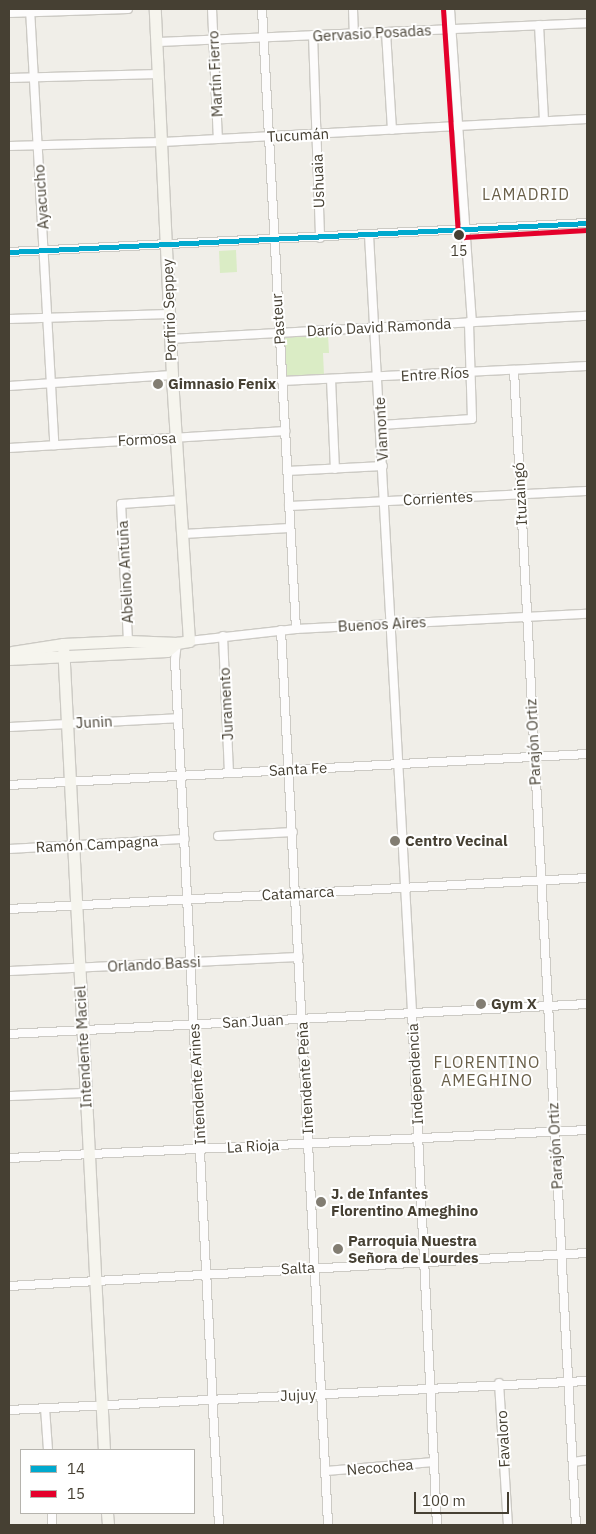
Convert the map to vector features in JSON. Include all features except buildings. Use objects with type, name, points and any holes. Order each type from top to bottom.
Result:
[{"type":"main road","name":"Porfirio Seppey","points":[[155,9],[170,339],[189,640]]},
{"type":"main road","name":"Buenos Aires","points":[[9,653],[63,644],[128,641],[177,643],[189,640]]},
{"type":"main road","name":"Buenos Aires","points":[[9,659],[167,651],[177,643]]},
{"type":"main road","name":"Intendente Maciel","points":[[63,644],[68,782],[73,846],[81,1030],[90,1154],[104,1449]]},
{"type":"street","points":[[9,13],[30,10],[128,9]]},
{"type":"street","name":"Martín Fierro","points":[[212,9],[218,139]]},
{"type":"street","name":"Pasteur","points":[[262,9],[267,137],[296,629]]},
{"type":"street","points":[[353,9],[354,34]]},
{"type":"street","points":[[381,425],[472,419],[471,322],[450,9]]},
{"type":"street","name":"Ayacucho","points":[[30,10],[49,318],[54,445]]},
{"type":"street","name":"Gervasio Posadas","points":[[157,42],[587,23]]},
{"type":"street","points":[[539,25],[544,121]]},
{"type":"street","points":[[386,32],[392,130]]},
{"type":"street","name":"Ushuaia","points":[[313,35],[320,238]]},
{"type":"street","points":[[9,78],[159,74]]},
{"type":"street","name":"Tucumán","points":[[9,146],[162,142],[587,120]]},
{"type":"street","points":[[9,252],[320,238],[587,223]]},
{"type":"street","name":"Viamonte","points":[[369,235],[381,425],[390,624]]},
{"type":"street","points":[[9,319],[169,314]]},
{"type":"street","name":"Darío David Ramonda","points":[[170,339],[587,316]]},
{"type":"street","name":"Entre Ríos","points":[[282,381],[587,366]]},
{"type":"street","name":"Ituzaingó","points":[[514,370],[526,618]]},
{"type":"street","points":[[9,386],[172,375]]},
{"type":"street","points":[[331,379],[335,469]]},
{"type":"street","name":"Formosa","points":[[9,448],[285,431]]},
{"type":"street","points":[[287,472],[383,466]]},
{"type":"street","name":"Corrientes","points":[[289,506],[587,491]]},
{"type":"street","name":"Abelino Antuña","points":[[128,641],[122,504],[181,500]]},
{"type":"street","points":[[183,534],[290,528]]},
{"type":"street","name":"Buenos Aires","points":[[189,640],[296,629],[587,614]]},
{"type":"street","name":"Parajón Ortiz","points":[[526,618],[576,1525]]},
{"type":"street","name":"Independencia","points":[[390,624],[412,1012],[437,1525]]},
{"type":"street","name":"Intendente Peña","points":[[281,630],[328,1525]]},
{"type":"street","name":"Juramento","points":[[223,636],[229,772]]},
{"type":"street","name":"Intendente Arines","points":[[177,643],[178,718],[219,1525]]},
{"type":"street","name":"Junin","points":[[9,727],[178,718]]},
{"type":"street","name":"Santa Fe","points":[[9,785],[587,754]]},
{"type":"street","points":[[218,836],[293,832]]},
{"type":"street","name":"Ramón Campagna","points":[[9,849],[185,840]]},
{"type":"street","name":"Catamarca","points":[[9,909],[587,878]]},
{"type":"street","name":"Orlando Bassi","points":[[9,971],[299,957]]},
{"type":"street","name":"San Juan","points":[[9,1034],[587,1004]]},
{"type":"street","points":[[9,1096],[86,1093]]},
{"type":"street","name":"La Rioja","points":[[9,1158],[587,1130]]},
{"type":"street","name":"Salta","points":[[9,1286],[96,1282],[207,1273],[587,1253]]},
{"type":"street","name":"Jujuy","points":[[9,1410],[213,1398],[322,1394],[430,1386],[587,1380]]},
{"type":"street","name":"Favaloro","points":[[499,1383],[508,1525]]},
{"type":"street","points":[[45,1408],[48,1449]]},
{"type":"street","points":[[573,1462],[587,1460]]},
{"type":"street","name":"Necochea","points":[[326,1471],[434,1462]]},
{"type":"green space","points":[[236,250],[237,272],[220,273],[219,251]]},
{"type":"green space","points":[[328,334],[329,353],[323,353],[324,375],[287,376],[284,338]]},
{"type":"transit line","name":"15","points":[[443,9],[458,234],[464,237],[587,230]]},
{"type":"transit line","name":"14","points":[[9,252],[587,223]]},
{"type":"place","name":"15","points":[[459,235]]},
{"type":"place","name":"Gimnasio Fenix","points":[[158,384]]},
{"type":"place","name":"Centro Vecinal","points":[[395,841]]},
{"type":"place","name":"Gym X","points":[[481,1004]]},
{"type":"place","name":"J. de Infantes Florentino Ameghino","points":[[321,1202]]},
{"type":"place","name":"Parroquia Nuestra Señora de Lourdes","points":[[338,1249]]},
{"type":"district","name":"LAMADRID","points":[[526,194]]},
{"type":"district","name":"FLORENTINO AMEGHINO","points":[[487,1071]]}]
